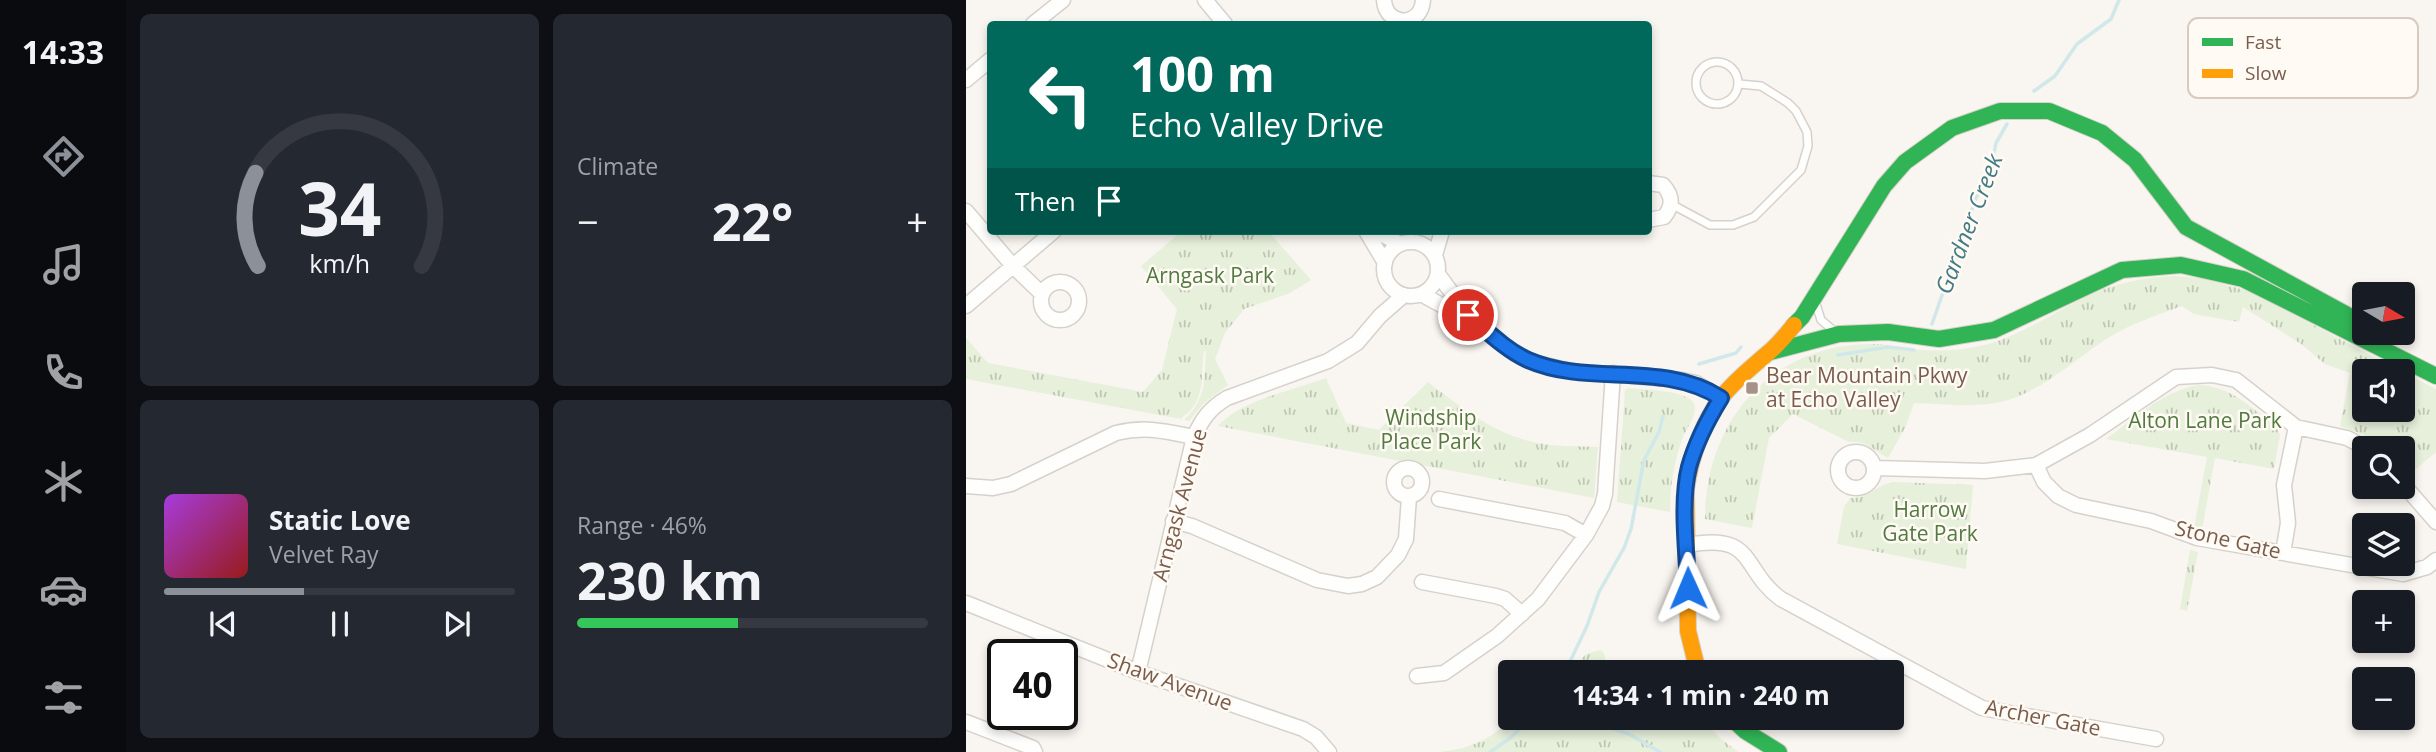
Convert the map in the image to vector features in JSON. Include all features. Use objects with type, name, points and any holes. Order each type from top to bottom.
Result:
[{"type":"street","points":[[1037,21],[1063,0]]},
{"type":"street","points":[[1205,0],[1223,21]]},
{"type":"street","points":[[1384,0],[1386,10],[1396,20],[1421,20],[1423,0]]},
{"type":"street","points":[[966,80],[987,62]]},
{"type":"street","points":[[1695,660],[1688,631],[1686,489],[1689,468],[1703,431],[1721,398],[1754,364],[1769,353],[1801,317],[1884,186],[1905,162],[1952,128],[2000,111],[2049,111],[2102,133],[2135,160],[2186,227],[2352,317]]},
{"type":"street","points":[[1652,184],[1663,185],[1671,197],[1671,204],[1664,217],[1652,220]]},
{"type":"street","points":[[966,211],[1013,266],[1042,294]]},
{"type":"street","points":[[966,306],[1049,235]]},
{"type":"street","points":[[1368,235],[1385,263],[1388,284],[1404,295],[1423,295],[1468,315]]},
{"type":"street","points":[[1383,235],[1400,244],[1417,243],[1427,247],[1435,255]]},
{"type":"street","points":[[1417,243],[1429,235]]},
{"type":"street","points":[[1441,235],[1435,255],[1438,274],[1468,315],[1514,353],[1529,361],[1570,370],[1682,380],[1706,388],[1721,398]]},
{"type":"street","points":[[1385,263],[1391,251],[1400,244]]},
{"type":"street","points":[[1769,353],[1839,334],[1888,332],[1939,339],[1994,330],[2122,270],[2181,265],[2243,279],[2436,376]]},
{"type":"street","points":[[1423,295],[1433,285],[1438,274]]},
{"type":"street","name":"Arngask Avenue","points":[[1380,316],[1388,284]]},
{"type":"street","name":"Arngask Avenue","points":[[1138,672],[1194,437],[1202,419],[1214,406],[1227,398],[1328,361],[1357,343],[1380,316],[1404,295]]},
{"type":"street","points":[[2404,345],[2436,362]]},
{"type":"street","points":[[1417,676],[1444,673],[1497,636],[1538,599],[1586,535],[1602,506],[1605,494],[1613,373]]},
{"type":"street","points":[[1875,468],[1985,471],[2036,465],[2090,435],[2176,377],[2212,375],[2236,380],[2296,427],[2352,441]]},
{"type":"street","points":[[2283,553],[2288,523],[2284,485],[2296,427]]},
{"type":"street","points":[[966,486],[993,488],[1011,484],[1125,430],[1155,428],[1194,437]]},
{"type":"street","name":"Stone Gate","points":[[2036,465],[2044,482],[2058,496],[2076,505],[2151,521],[2197,538],[2403,574],[2427,567],[2436,560]]},
{"type":"street","points":[[1173,522],[1192,526],[1317,580],[1348,586],[1362,584],[1377,577],[1398,555],[1405,539],[1409,497]]},
{"type":"street","points":[[2415,498],[2436,522]]},
{"type":"street","points":[[1439,499],[1564,523],[1586,535]]},
{"type":"street","name":"Archer Gate","points":[[1687,545],[1713,542],[1731,545],[1745,555],[1781,599],[1982,708],[2156,739]]},
{"type":"street","points":[[1422,582],[1496,596],[1505,599],[1521,614]]},
{"type":"street","name":"Shaw Avenue","points":[[966,603],[1138,672],[1303,729],[1316,737],[1329,752]]},
{"type":"street","points":[[966,722],[1033,748],[1035,752]]},
{"type":"street","points":[[1744,730],[1779,752]]},
{"type":"lane","points":[[1716,61],[1732,68],[1739,84],[1731,99],[1714,104],[1699,94],[1697,77],[1701,69],[1716,61]]},
{"type":"lane","points":[[1671,204],[1710,225],[1733,225],[1754,217],[1801,170],[1808,146],[1807,132],[1796,111],[1761,86],[1739,84]]},
{"type":"lane","points":[[1815,297],[1816,311],[1821,320],[1839,334]]},
{"type":"green space","name":"Arngask Park","points":[[1177,235],[1272,235],[1311,280],[1290,293],[1244,309],[1225,333],[1215,359],[1228,385],[1204,403],[1189,421],[1184,420],[1197,404],[1203,388],[1206,351],[1197,401],[1181,419],[966,379],[966,338],[988,363],[1143,392],[1162,370],[1177,309],[1141,266]]},
{"type":"green space","points":[[2156,277],[2200,278],[2248,291],[2378,359],[2352,359],[2352,422],[2415,422],[2415,378],[2436,389],[2436,452],[2415,470],[2415,436],[2365,436],[2340,426],[2350,373],[2325,364],[2301,344],[2243,307],[2239,322],[2194,314],[2182,306],[2116,333],[2049,380],[2011,399],[1976,405],[1914,403],[1906,426],[1888,458],[1866,444],[1849,442],[1793,414],[1769,438],[1752,528],[1705,519],[1708,483],[1717,450],[1731,421],[1750,395],[1775,374],[1803,358],[1835,348],[1871,344],[1933,351],[1984,345],[2020,332],[2102,290]]},
{"type":"green space","name":"Windship Place Park","points":[[1326,378],[1346,423],[1379,430],[1428,382],[1480,419],[1507,434],[1545,444],[1598,447],[1594,498],[1218,426],[1240,409]]},
{"type":"green space","name":"Alton Lane Park","points":[[2199,385],[2232,394],[2277,428],[2280,435],[2274,469],[2215,458],[2202,529],[2194,528],[2207,457],[2106,439],[2162,399]]},
{"type":"green space","points":[[1628,388],[1680,395],[1687,397],[1694,405],[1694,414],[1683,437],[1675,464],[1670,512],[1617,502],[1625,391]]},
{"type":"green space","name":"Harrow Gate Park","points":[[1893,482],[1973,485],[1966,569],[1837,544],[1844,507],[1850,498],[1862,496]]},
{"type":"green space","points":[[2190,550],[2198,552],[2187,611],[2180,609]]},
{"type":"green space","points":[[1601,650],[1605,660],[1581,660],[1586,654]]},
{"type":"green space","points":[[1712,730],[1738,752],[1440,752],[1480,742],[1497,732]]},
{"type":"waterway","name":"Gardner Creek","points":[[2034,91],[2055,76],[2077,44],[2111,19],[2119,0]]},
{"type":"waterway","name":"Gardner Creek","points":[[1932,324],[1976,198],[1989,178],[1996,143],[2007,124]]},
{"type":"waterway","name":"Gardner Creek","points":[[1699,364],[1736,353],[1741,347]]},
{"type":"waterway","name":"Gardner Creek","points":[[1838,355],[1888,347],[1914,350]]},
{"type":"waterway","name":"Gardner Creek","points":[[1571,660],[1599,592],[1624,548],[1631,529],[1644,460],[1659,432],[1663,416]]},
{"type":"waterway","name":"Gardner Creek","points":[[1490,752],[1518,730]]},
{"type":"waterway","points":[[1618,730],[1660,752]]},
{"type":"traffic: fast","points":[[1794,325],[1802,317],[1884,186],[1905,162],[1952,128],[2000,111],[2049,111],[2102,133],[2135,160],[2186,227],[2352,317]]},
{"type":"traffic: fast","points":[[1770,352],[1839,334],[1888,332],[1939,339],[1994,330],[2122,270],[2181,265],[2243,279],[2436,376]]},
{"type":"traffic: fast","points":[[1744,730],[1779,752]]},
{"type":"traffic: slow","points":[[1695,660],[1688,631],[1686,489],[1698,441],[1721,398],[1737,380],[1775,347],[1794,325]]},
{"type":"place","name":"Bear Mountain Pkwy at Echo Valley","points":[[1752,388]]},
{"type":"route","points":[[1468,315],[1514,353],[1529,361],[1551,368],[1662,376],[1696,383],[1721,398],[1697,443],[1689,468],[1686,489],[1688,588]]}]
